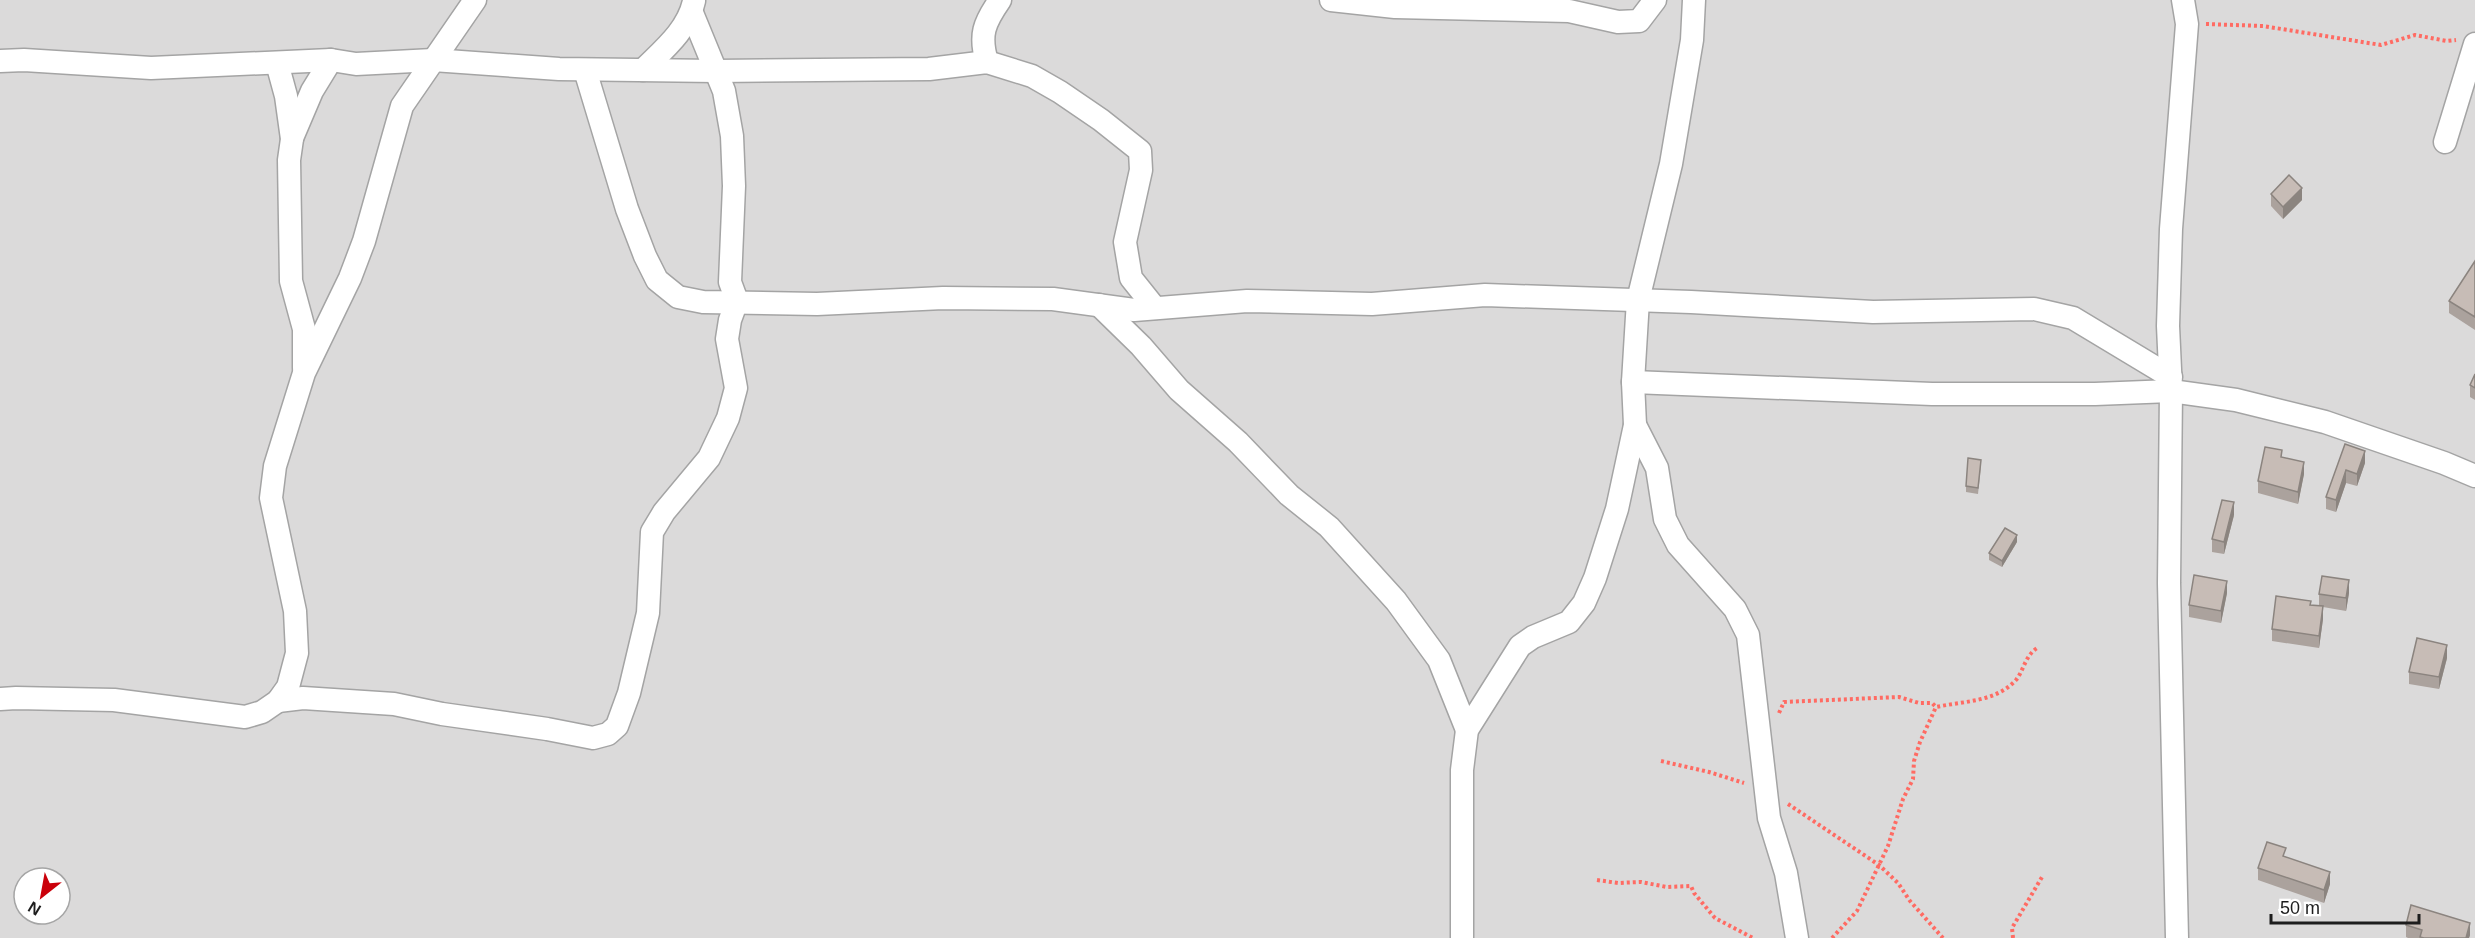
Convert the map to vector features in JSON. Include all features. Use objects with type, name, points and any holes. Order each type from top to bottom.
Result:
[{"type":"street","points":[[0,699],[114,700],[245,717],[262,712],[278,700],[288,687],[297,653],[295,611],[271,498],[274,466],[304,373],[357,259],[402,106],[475,0]]},
{"type":"street","points":[[987,62],[982,47],[982,33],[1000,0]]},
{"type":"street","points":[[1331,0],[1395,7],[1569,11],[1618,22],[1639,21],[1655,0]]},
{"type":"street","points":[[1462,938],[1462,770],[1467,730],[1520,646],[1533,637],[1569,622],[1584,603],[1595,578],[1617,508],[1635,425],[1633,382],[1638,300],[1671,164],[1692,40],[1694,0]]},
{"type":"street","points":[[2177,938],[2169,584],[2171,384],[2168,326],[2171,229],[2187,24],[2183,0]]},
{"type":"street","points":[[643,70],[674,39],[693,6]]},
{"type":"street","points":[[278,700],[303,698],[394,704],[593,738],[608,734],[617,726],[629,693],[648,613],[652,532],[664,512],[709,458],[728,418],[736,388],[727,339],[730,320],[737,301],[730,276],[734,186],[732,136],[724,91],[693,6]]},
{"type":"street","points":[[2445,142],[2470,41]]},
{"type":"street","points":[[0,61],[24,60],[151,68],[331,60],[357,64],[433,60],[505,67],[716,71],[929,69],[987,62],[1032,76],[1060,92],[1101,120],[1140,151],[1141,170],[1125,242],[1131,278],[1155,308]]},
{"type":"street","points":[[304,373],[303,329],[291,281],[289,160],[292,139],[312,91],[331,60]]},
{"type":"street","points":[[277,63],[286,96],[292,139]]},
{"type":"street","points":[[585,70],[627,209],[657,280],[678,297],[703,302],[817,304],[943,298],[1031,298],[1134,310],[1247,301],[1372,304],[1485,295],[1873,312],[2034,309],[2073,318],[2171,384]]},
{"type":"street","points":[[1099,305],[1141,346],[1179,390],[1238,442],[1289,495],[1329,527],[1396,601],[1439,660],[1467,730]]},
{"type":"street","points":[[1633,382],[1932,394],[2095,394],[2171,384],[2325,422],[2475,476]]},
{"type":"street","points":[[1635,425],[1657,468],[1665,519],[1678,545],[1735,609],[1748,634],[1768,818],[1786,873],[1797,938]]},
{"type":"street","points":[[2444,463],[2475,467]]},
{"type":"path","points":[[2187,24],[2263,26],[2382,45],[2415,35],[2447,41],[2470,41]]},
{"type":"path","points":[[1936,707],[1984,700],[2003,692],[2017,678],[2031,653],[2037,648]]},
{"type":"path","points":[[1777,718],[1784,702],[1899,697],[1919,704],[1932,703],[1936,707]]},
{"type":"path","points":[[1832,938],[1857,911],[1896,828],[1903,799],[1913,778],[1914,761],[1920,742],[1936,707]]},
{"type":"path","points":[[1660,761],[1709,772],[1766,791],[1879,865],[1898,882],[1910,901],[1943,938]]},
{"type":"path","points":[[2013,938],[2012,928],[2042,877]]},
{"type":"path","points":[[1597,880],[1618,883],[1641,882],[1667,887],[1691,886],[1715,918],[1753,938]]},
{"type":"shaded area","points":[[0,0],[2475,0],[2475,938],[0,938]]},
{"type":"building","points":[[2289,175],[2302,188],[2283,207],[2271,194]]},
{"type":"building","points":[[2475,261],[2475,317],[2449,301]]},
{"type":"building","points":[[2475,374],[2475,388],[2470,385]]},
{"type":"building","points":[[2345,444],[2365,451],[2357,474],[2346,470],[2336,500],[2326,497]]},
{"type":"building","points":[[2265,447],[2282,450],[2281,457],[2304,462],[2298,492],[2258,481]]},
{"type":"building","points":[[1968,458],[1981,460],[1978,488],[1966,486]]},
{"type":"building","points":[[2222,500],[2234,502],[2224,542],[2212,539]]},
{"type":"building","points":[[2005,528],[2017,535],[2002,561],[1989,553]]},
{"type":"building","points":[[2194,575],[2227,581],[2221,611],[2189,605]]},
{"type":"building","points":[[2322,576],[2349,580],[2346,598],[2319,594]]},
{"type":"building","points":[[2276,596],[2311,601],[2310,605],[2323,606],[2319,636],[2272,629]]},
{"type":"building","points":[[2417,638],[2447,645],[2439,677],[2409,672]]},
{"type":"building","points":[[2267,842],[2286,848],[2283,856],[2330,872],[2324,890],[2258,868]]},
{"type":"building","points":[[2411,905],[2470,923],[2466,938],[2420,937],[2422,930],[2406,925]]}]
